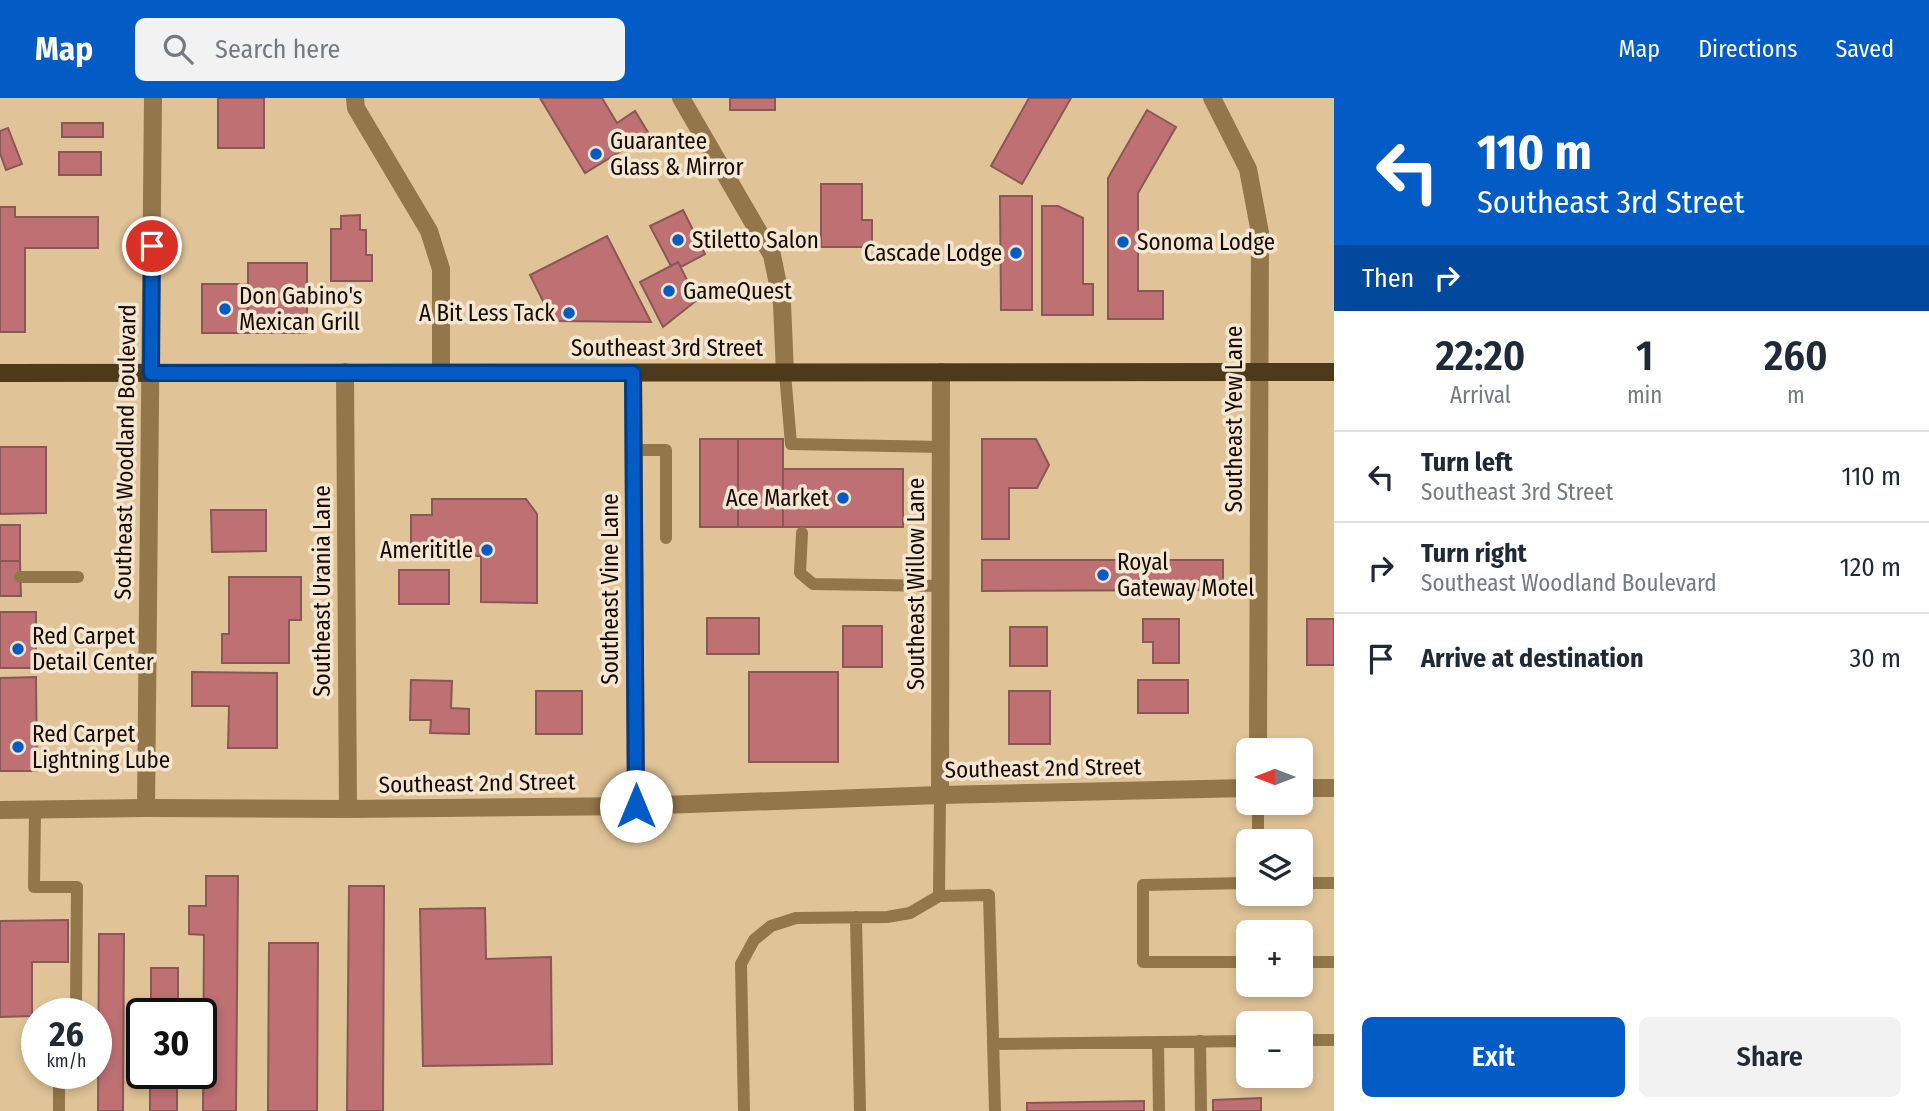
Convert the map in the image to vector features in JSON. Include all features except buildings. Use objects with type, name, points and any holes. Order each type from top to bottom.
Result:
[{"type":"main road","name":"Southeast 3rd Street","points":[[0,373],[1334,372]]},
{"type":"street","name":"Southeast Woodland Boulevard","points":[[146,807],[153,98]]},
{"type":"street","points":[[355,98],[356,108],[429,232],[437,256],[441,269],[441,373]]},
{"type":"street","points":[[681,98],[772,255],[782,304],[785,373]]},
{"type":"street","name":"Southeast Yew Lane","points":[[1212,98],[1248,169],[1260,233],[1258,738]]},
{"type":"street","name":"Southeast Urania Lane","points":[[345,372],[348,809]]},
{"type":"street","name":"Southeast Willow Lane","points":[[940,795],[941,372]]},
{"type":"street","name":"Southeast Vine Lane","points":[[633,373],[636,806]]},
{"type":"street","name":"Southeast 2nd Street","points":[[0,810],[636,806],[1236,788]]},
{"type":"street","points":[[1313,788],[1334,788]]},
{"type":"lane","points":[[785,373],[791,444],[941,447]]},
{"type":"lane","points":[[634,450],[666,450],[666,538]]},
{"type":"lane","points":[[802,533],[800,573],[813,584],[941,586]]},
{"type":"lane","points":[[20,577],[78,577]]},
{"type":"lane","points":[[939,896],[940,795]]},
{"type":"lane","points":[[35,810],[34,887],[77,887],[76,998]]},
{"type":"lane","points":[[1236,883],[1143,885],[1143,962],[1236,962]]},
{"type":"lane","points":[[1313,883],[1334,883]]},
{"type":"lane","points":[[744,1111],[741,964],[754,940],[771,926],[796,918],[887,917],[910,913],[939,896],[989,895],[995,1111]]},
{"type":"lane","points":[[856,917],[860,1111]]},
{"type":"lane","points":[[1313,962],[1334,962]]},
{"type":"lane","points":[[1313,1040],[1334,1040]]},
{"type":"lane","points":[[1200,1041],[1201,1111]]},
{"type":"lane","points":[[993,1044],[1236,1041]]},
{"type":"lane","points":[[1158,1042],[1159,1111]]},
{"type":"lane","points":[[59,1089],[59,1111]]},
{"type":"place","name":"Guarantee Glass & Mirror","points":[[596,154]]},
{"type":"place","name":"Stiletto Salon","points":[[678,240]]},
{"type":"place","name":"Sonoma Lodge","points":[[1123,242]]},
{"type":"place","name":"Cascade Lodge","points":[[1016,253]]},
{"type":"place","name":"GameQuest","points":[[669,291]]},
{"type":"place","name":"Don Gabino's Mexican Grill","points":[[225,309]]},
{"type":"place","name":"A Bit Less Tack","points":[[569,313]]},
{"type":"place","name":"Ace Market","points":[[843,498]]},
{"type":"place","name":"Amerititle","points":[[487,550]]},
{"type":"place","name":"Royal Gateway Motel","points":[[1103,575]]},
{"type":"place","name":"Red Carpet Detail Center","points":[[18,649]]},
{"type":"place","name":"Red Carpet Lightning Lube","points":[[18,747]]},
{"type":"route","points":[[152,246],[151,373],[633,373],[636,806]]}]
